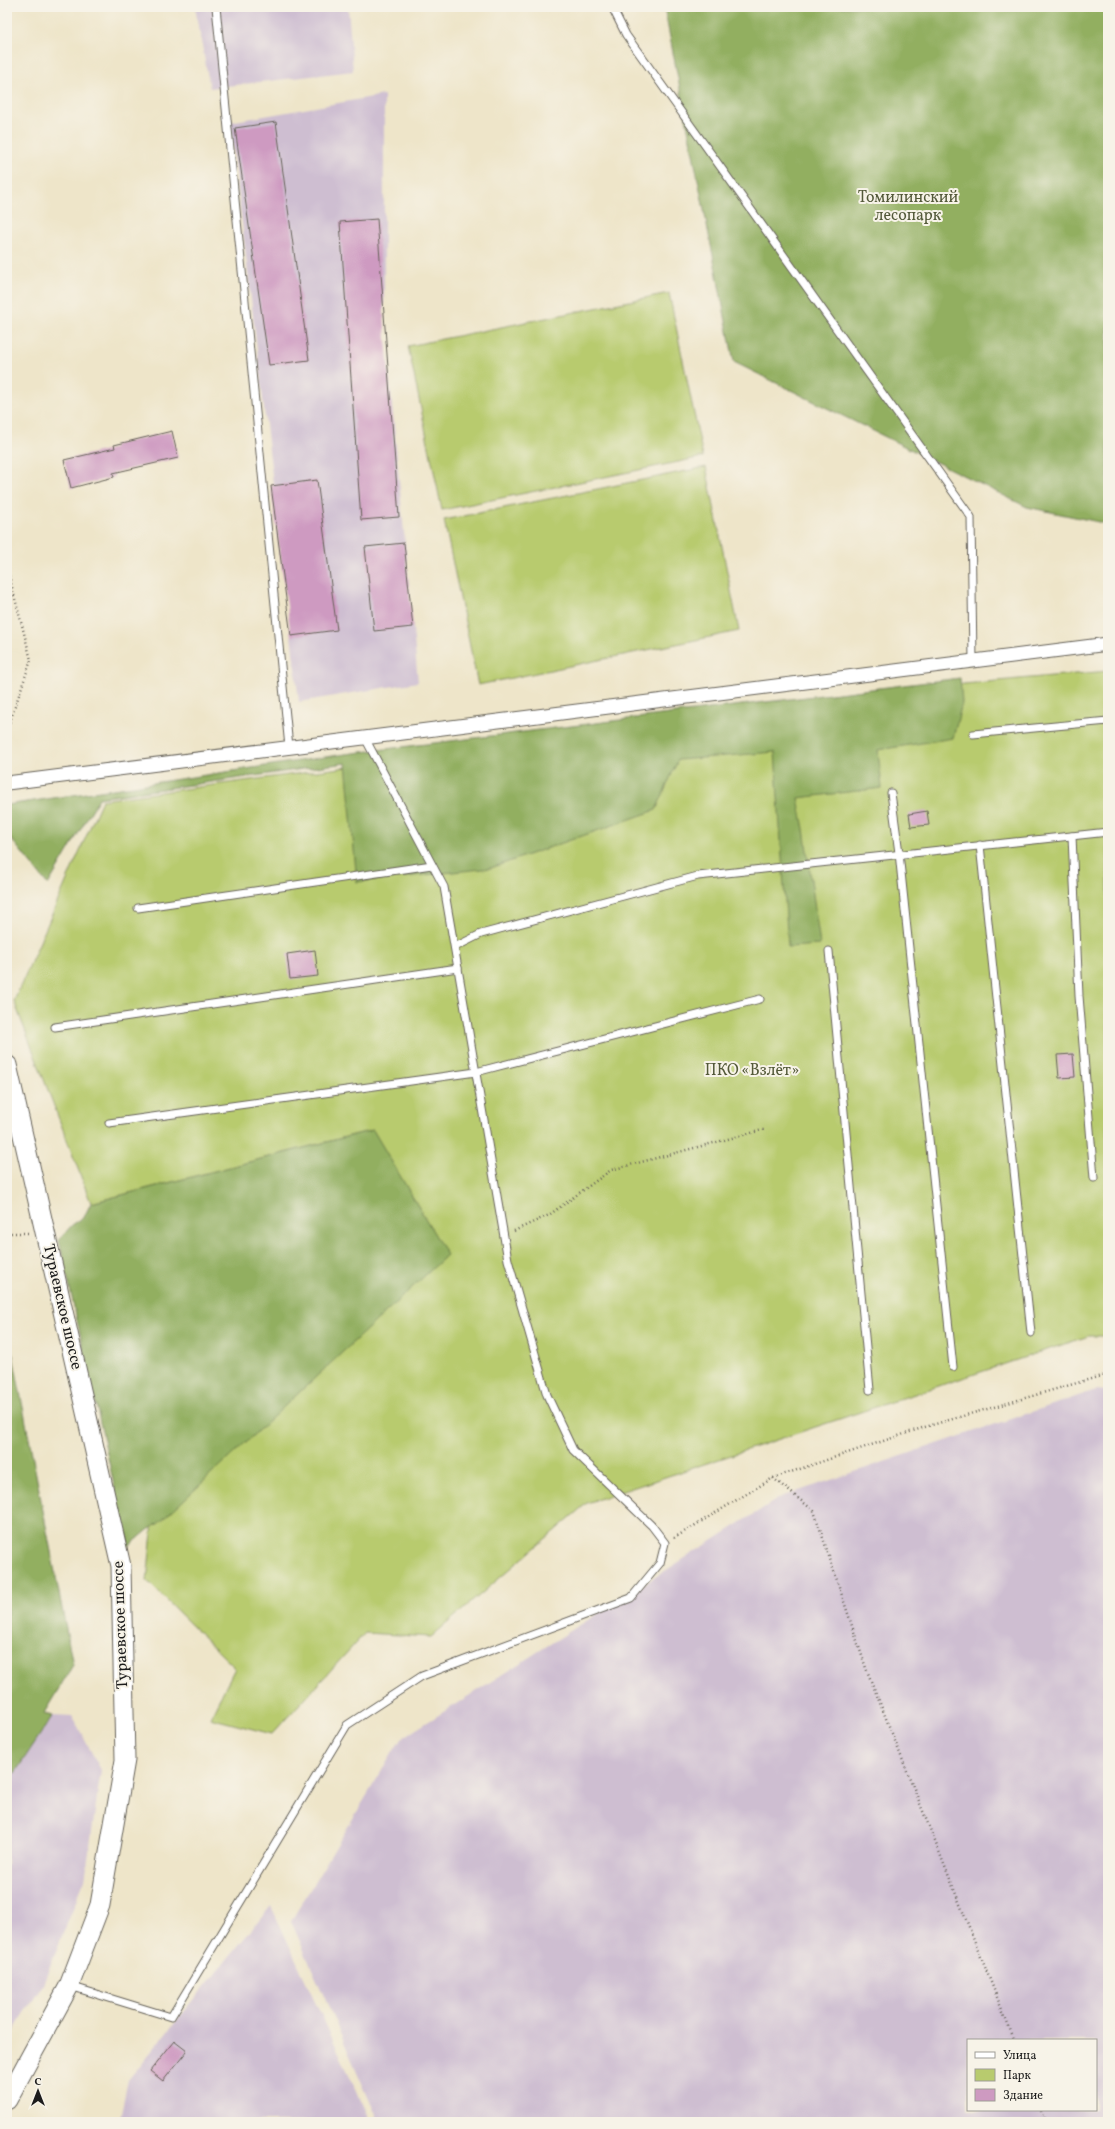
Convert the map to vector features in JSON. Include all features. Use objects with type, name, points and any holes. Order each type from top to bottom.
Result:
[{"type":"main road","name":"Тураевское шоссе","points":[[7,1066],[121,1566],[125,1760],[100,1905],[68,1986],[7,2100]]},
{"type":"street","points":[[7,783],[1108,644]]},
{"type":"lane","points":[[216,7],[289,747]]},
{"type":"lane","points":[[612,7],[626,35],[971,517],[973,661]]},
{"type":"lane","points":[[973,734],[1108,721]]},
{"type":"lane","points":[[68,1986],[171,2017],[347,1725],[422,1676],[631,1598],[660,1563],[665,1543],[652,1526],[573,1450],[547,1394],[508,1260],[444,887],[365,738]]},
{"type":"lane","points":[[890,793],[899,853],[953,1367]]},
{"type":"lane","points":[[454,947],[480,934],[698,876],[899,853],[1108,832]]},
{"type":"lane","points":[[1072,836],[1078,996],[1094,1178]]},
{"type":"lane","points":[[980,845],[1031,1333]]},
{"type":"lane","points":[[138,908],[432,865]]},
{"type":"lane","points":[[829,951],[870,1390]]},
{"type":"lane","points":[[55,1027],[458,968]]},
{"type":"lane","points":[[109,1123],[476,1072],[760,999]]},
{"type":"path","points":[[7,568],[31,660],[7,730]]},
{"type":"path","points":[[504,1235],[549,1215],[611,1170],[766,1129]]},
{"type":"path","points":[[665,1543],[773,1478],[925,1427],[1108,1374]]},
{"type":"path","points":[[773,1478],[814,1511],[866,1668],[1014,2039]]},
{"type":"path","points":[[1041,2111],[1045,2122]]},
{"type":"shaded area","points":[[195,7],[348,7],[353,71],[210,88]]},
{"type":"shaded area","points":[[384,95],[384,319],[418,682],[299,702],[230,122]]},
{"type":"shaded area","points":[[1096,1390],[1108,1391],[1108,2122],[379,2122],[291,1921],[401,1739],[781,1497]]},
{"type":"shaded area","points":[[53,1715],[72,1716],[101,1770],[85,1879],[42,1986],[7,2041],[7,1785]]},
{"type":"shaded area","points":[[271,1906],[371,2122],[119,2122],[128,2080]]},
{"type":"green space","name":"Томилинский лесопарк","points":[[664,7],[1108,7],[1108,524],[1027,507],[734,362]]},
{"type":"green space","points":[[669,293],[703,457],[442,510],[408,346]]},
{"type":"green space","points":[[706,467],[739,631],[478,685],[444,520]]},
{"type":"green space","name":"ПКО «Взлёт»","points":[[1108,671],[1108,1336],[1089,1336],[587,1503],[431,1637],[365,1633],[272,1734],[210,1718],[235,1668],[147,1581],[153,1522],[373,1130],[91,1203],[14,1001],[102,800],[964,684]]},
{"type":"green space","points":[[960,678],[962,703],[953,738],[878,750],[882,788],[798,798],[804,829],[820,945],[788,947],[775,752],[678,760],[656,810],[491,868],[357,882],[346,763],[99,798],[48,885],[7,834],[7,805],[345,754]]},
{"type":"green space","points":[[373,1130],[447,1255],[159,1523],[128,1547],[59,1240],[72,1225],[84,1217],[91,1203]]},
{"type":"green space","points":[[7,1325],[73,1665],[44,1713],[53,1715],[7,1785]]},
{"type":"building","points":[[276,122],[309,360],[269,365],[235,128]]},
{"type":"building","points":[[377,219],[399,517],[361,520],[340,222]]},
{"type":"building","points":[[172,431],[178,458],[113,473],[114,477],[71,488],[64,460],[115,448],[114,445]]},
{"type":"building","points":[[317,480],[337,630],[291,636],[271,486]]},
{"type":"building","points":[[404,543],[413,627],[374,631],[365,547]]},
{"type":"building","points":[[927,811],[929,825],[911,827],[909,814]]},
{"type":"building","points":[[315,950],[318,976],[290,979],[287,954]]},
{"type":"building","points":[[1073,1054],[1075,1077],[1059,1078],[1057,1055]]},
{"type":"building","points":[[174,2041],[187,2051],[163,2081],[150,2071]]}]
